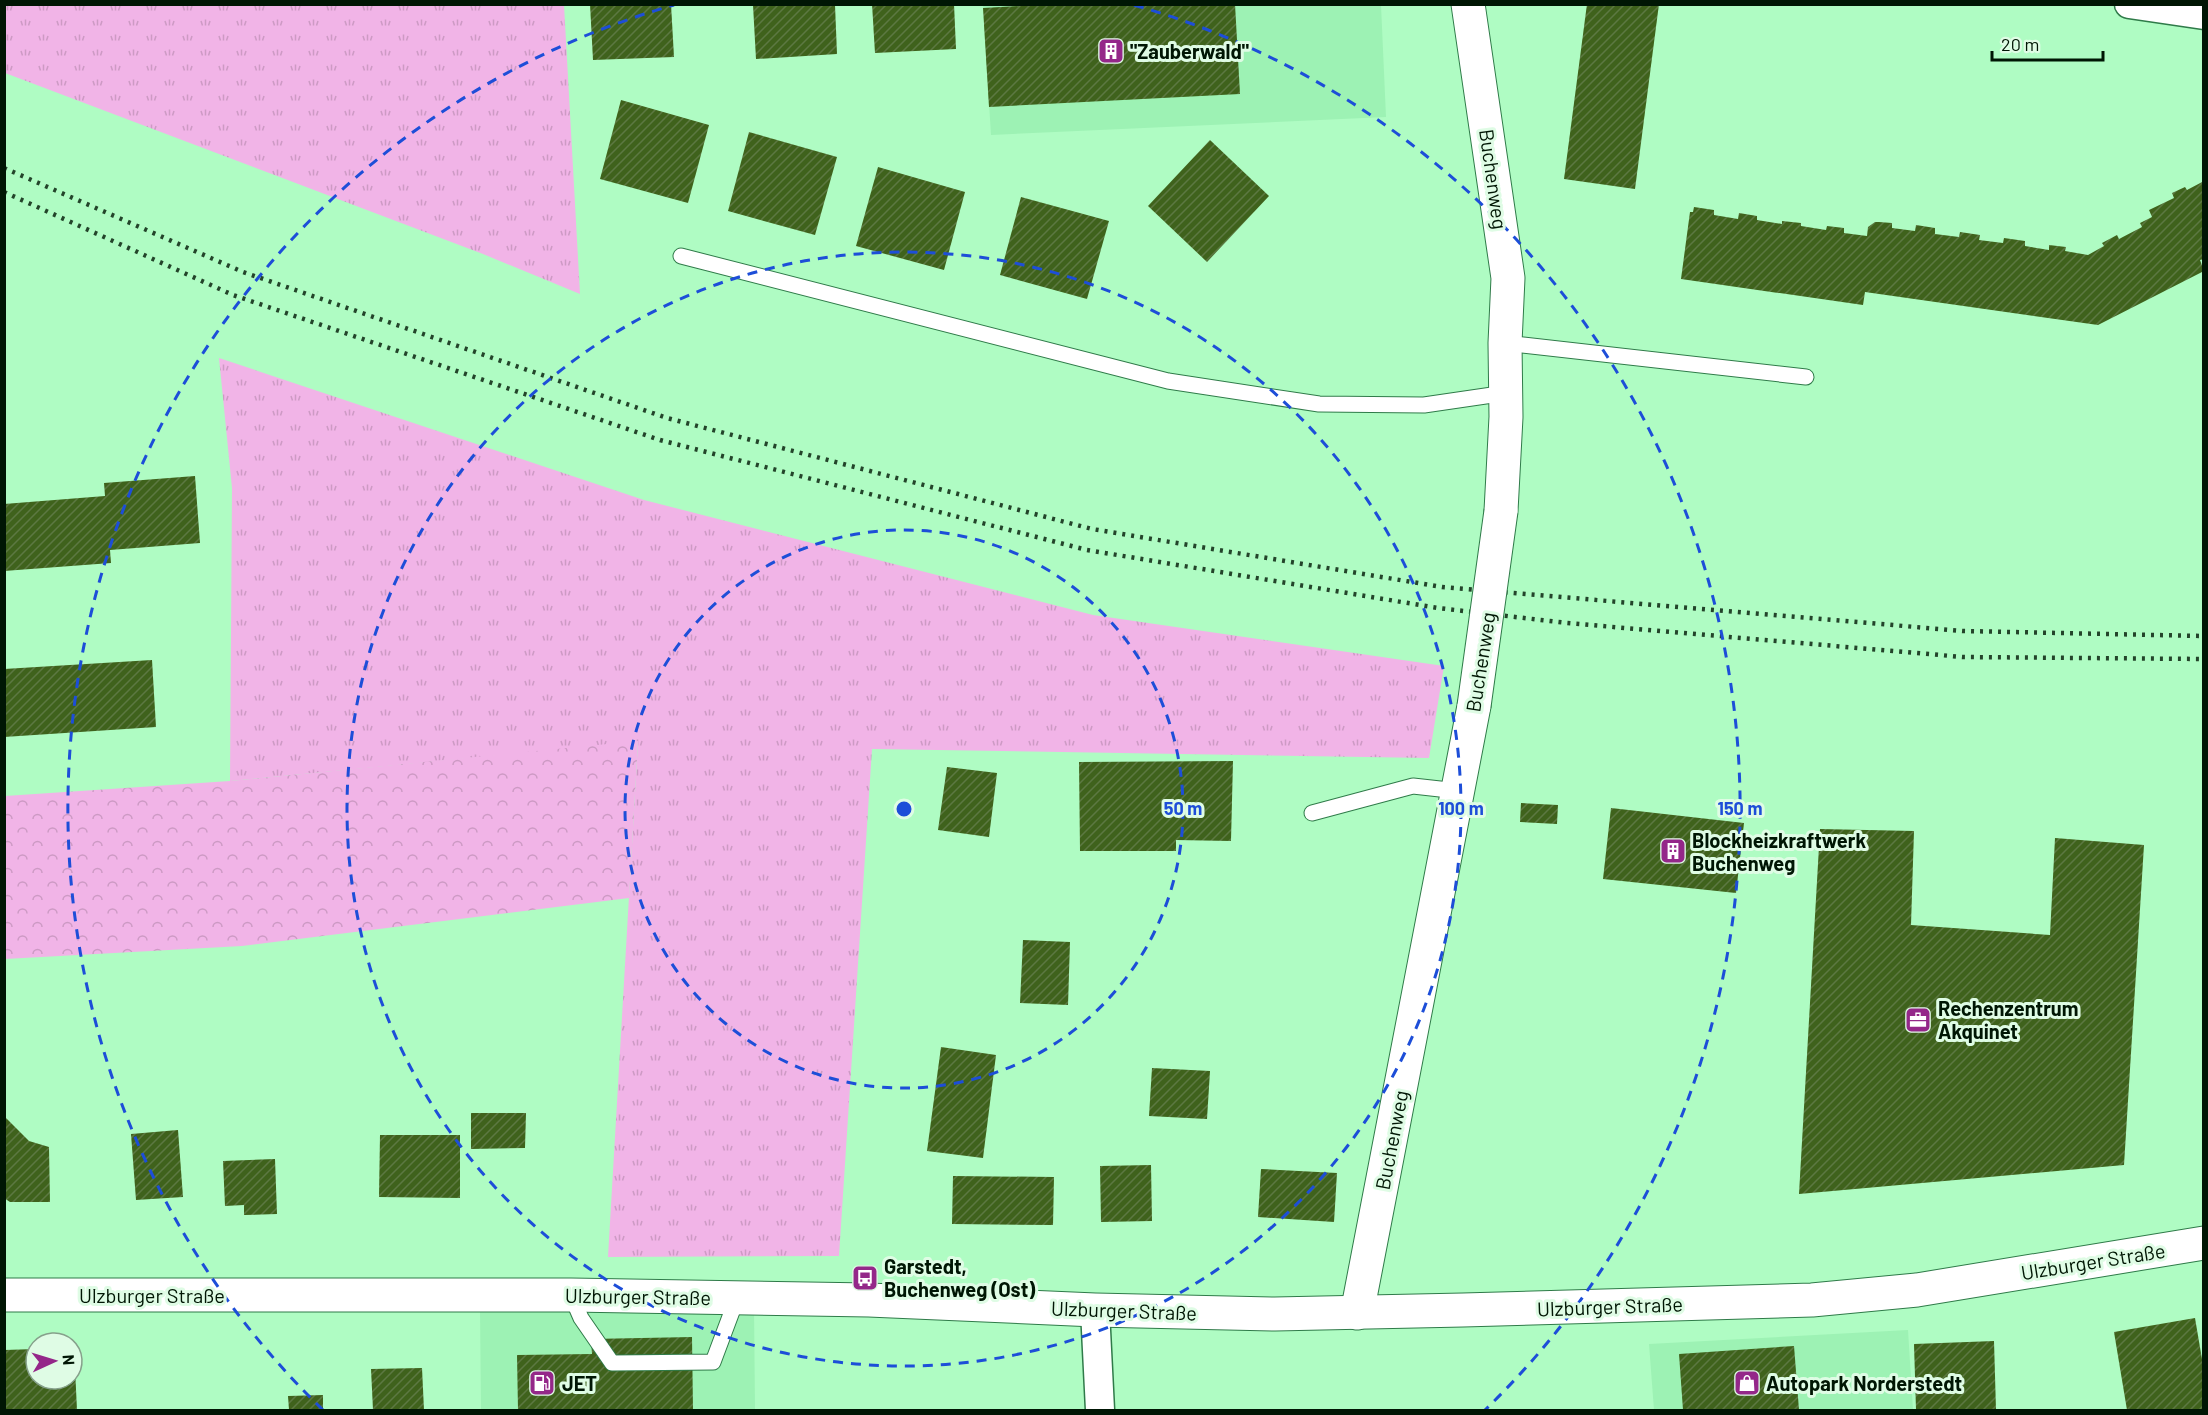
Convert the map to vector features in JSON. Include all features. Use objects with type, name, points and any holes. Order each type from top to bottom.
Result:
[{"type":"main road","name":"Buchenweg","points":[[1357,1313],[1474,706],[1500,511],[1506,417],[1505,343],[1508,278],[1468,4]]},
{"type":"main road","name":"Ulzburger Straße","points":[[4,1295],[571,1295],[870,1300],[1095,1310],[1275,1314],[1357,1313],[1812,1300],[1917,1290],[2204,1243]]},
{"type":"street","points":[[2137,5],[2204,15]]},
{"type":"street","points":[[1095,1310],[1100,1410]]},
{"type":"lane","points":[[681,256],[1179,383],[1319,404],[1424,405],[1506,393]]},
{"type":"lane","points":[[1505,343],[1806,377]]},
{"type":"lane","points":[[1312,813],[1413,786],[1458,791]]},
{"type":"lane","points":[[571,1295],[581,1318],[612,1363],[713,1362],[737,1298]]},
{"type":"shaded area","points":[[983,5],[1381,5],[1386,117],[991,135]]},
{"type":"shaded area","points":[[754,1306],[755,1410],[481,1410],[480,1308]]},
{"type":"shaded area","points":[[1908,1330],[1913,1410],[1654,1410],[1649,1344]]},
{"type":"green space","points":[[4,5],[564,5],[580,294],[483,254],[5,73]]},
{"type":"green space","points":[[219,358],[644,500],[1093,615],[1444,666],[1429,758],[872,749],[839,1256],[608,1257],[638,742],[230,781],[232,488]]},
{"type":"green space","points":[[638,741],[629,898],[242,946],[5,959],[5,796],[230,781]]},
{"type":"building","points":[[590,4],[671,4],[674,57],[593,60]]},
{"type":"building","points":[[872,4],[954,4],[956,49],[875,53]]},
{"type":"building","name":"\"Zauberwald\"","points":[[1057,4],[1235,4],[1240,94],[989,107],[983,8]]},
{"type":"building","points":[[1587,4],[1659,4],[1635,189],[1564,179]]},
{"type":"building","points":[[753,5],[835,5],[837,54],[756,59]]},
{"type":"building","points":[[621,100],[709,125],[688,203],[600,179]]},
{"type":"building","points":[[749,132],[837,157],[815,235],[728,211]]},
{"type":"building","points":[[1210,140],[1269,196],[1207,262],[1148,206]]},
{"type":"building","points":[[878,167],[965,192],[944,270],[856,246]]},
{"type":"building","points":[[2204,181],[2204,259],[2200,260],[2204,271],[2098,325],[1865,292],[1863,305],[1681,279],[1690,212],[1693,212],[1694,207],[1714,210],[1714,215],[1738,219],[1739,213],[1757,216],[1757,220],[1782,224],[1782,221],[1801,223],[1801,226],[1826,230],[1827,226],[1844,228],[1844,233],[1867,236],[1868,227],[1875,222],[1892,223],[1892,228],[1915,231],[1916,225],[1935,228],[1935,234],[1959,237],[1960,232],[1980,235],[1979,240],[2003,243],[2004,238],[2025,241],[2025,246],[2049,250],[2049,245],[2066,247],[2065,251],[2088,255],[2104,246],[2102,243],[2117,235],[2119,239],[2142,227],[2140,223],[2152,217],[2149,210],[2174,198],[2172,193],[2185,187],[2187,190]]},
{"type":"building","points":[[1021,197],[1109,221],[1087,299],[1000,275]]},
{"type":"building","points":[[195,476],[200,543],[110,550],[111,563],[4,571],[4,504],[105,496],[104,483]]},
{"type":"building","points":[[152,660],[156,727],[4,737],[4,669]]},
{"type":"building","points":[[1233,761],[1231,841],[1176,840],[1176,851],[1080,851],[1079,762]]},
{"type":"building","points":[[947,767],[997,773],[989,837],[938,830]]},
{"type":"building","points":[[1521,803],[1558,805],[1557,824],[1520,822]]},
{"type":"building","name":"Blockheizkraftwerk Buchenweg","points":[[1611,808],[1744,823],[1736,893],[1603,879]]},
{"type":"building","points":[[1820,829],[1914,831],[1911,925],[2050,935],[2055,838],[2144,845],[2124,1165],[1799,1194]]},
{"type":"building","points":[[1023,940],[1070,942],[1068,1005],[1020,1003]]},
{"type":"building","points":[[941,1047],[996,1055],[983,1158],[927,1151]]},
{"type":"building","points":[[1152,1068],[1210,1071],[1207,1119],[1149,1116]]},
{"type":"building","points":[[471,1113],[526,1113],[525,1148],[471,1149]]},
{"type":"building","points":[[4,1116],[29,1141],[49,1147],[50,1202],[10,1202],[4,1198]]},
{"type":"building","points":[[178,1130],[183,1197],[136,1200],[131,1134]]},
{"type":"building","points":[[380,1135],[460,1135],[460,1198],[379,1197]]},
{"type":"building","points":[[275,1159],[277,1214],[244,1215],[244,1205],[225,1206],[223,1161]]},
{"type":"building","points":[[1151,1165],[1152,1221],[1101,1222],[1100,1166]]},
{"type":"building","points":[[1261,1169],[1337,1173],[1334,1222],[1258,1217]]},
{"type":"building","points":[[953,1176],[1054,1177],[1053,1225],[952,1224]]},
{"type":"building","points":[[2195,1318],[2204,1371],[2204,1410],[2127,1410],[2114,1332]]},
{"type":"building","points":[[692,1337],[693,1410],[518,1410],[517,1355],[592,1354],[591,1339]]},
{"type":"building","points":[[1994,1341],[1996,1410],[1916,1410],[1914,1344]]},
{"type":"building","points":[[1794,1346],[1799,1410],[1683,1410],[1679,1354]]},
{"type":"building","points":[[24,1349],[24,1391],[76,1391],[77,1410],[4,1410],[4,1350]]},
{"type":"building","points":[[422,1368],[424,1410],[373,1410],[371,1369]]},
{"type":"building","points":[[323,1395],[323,1410],[289,1410],[288,1396]]},
{"type":"railway","points":[[4,168],[243,272],[667,418],[1092,529],[1442,587],[1963,631],[2204,636]]},
{"type":"railway","points":[[4,192],[233,295],[660,440],[1087,550],[1438,608],[1567,623],[1963,657],[2204,659]]},
{"type":"place","name":"\"Zauberwald\"","points":[[1111,51]]},
{"type":"place","name":"Blockheizkraftwerk Buchenweg","points":[[1673,851]]},
{"type":"place","name":"Rechenzentrum Akquinet","points":[[1918,1020]]},
{"type":"place","name":"Garstedt, Buchenweg (Ost)","points":[[865,1278]]},
{"type":"place","name":"JET","points":[[542,1383]]},
{"type":"place","name":"Autopark Norderstedt","points":[[1747,1383]]}]
